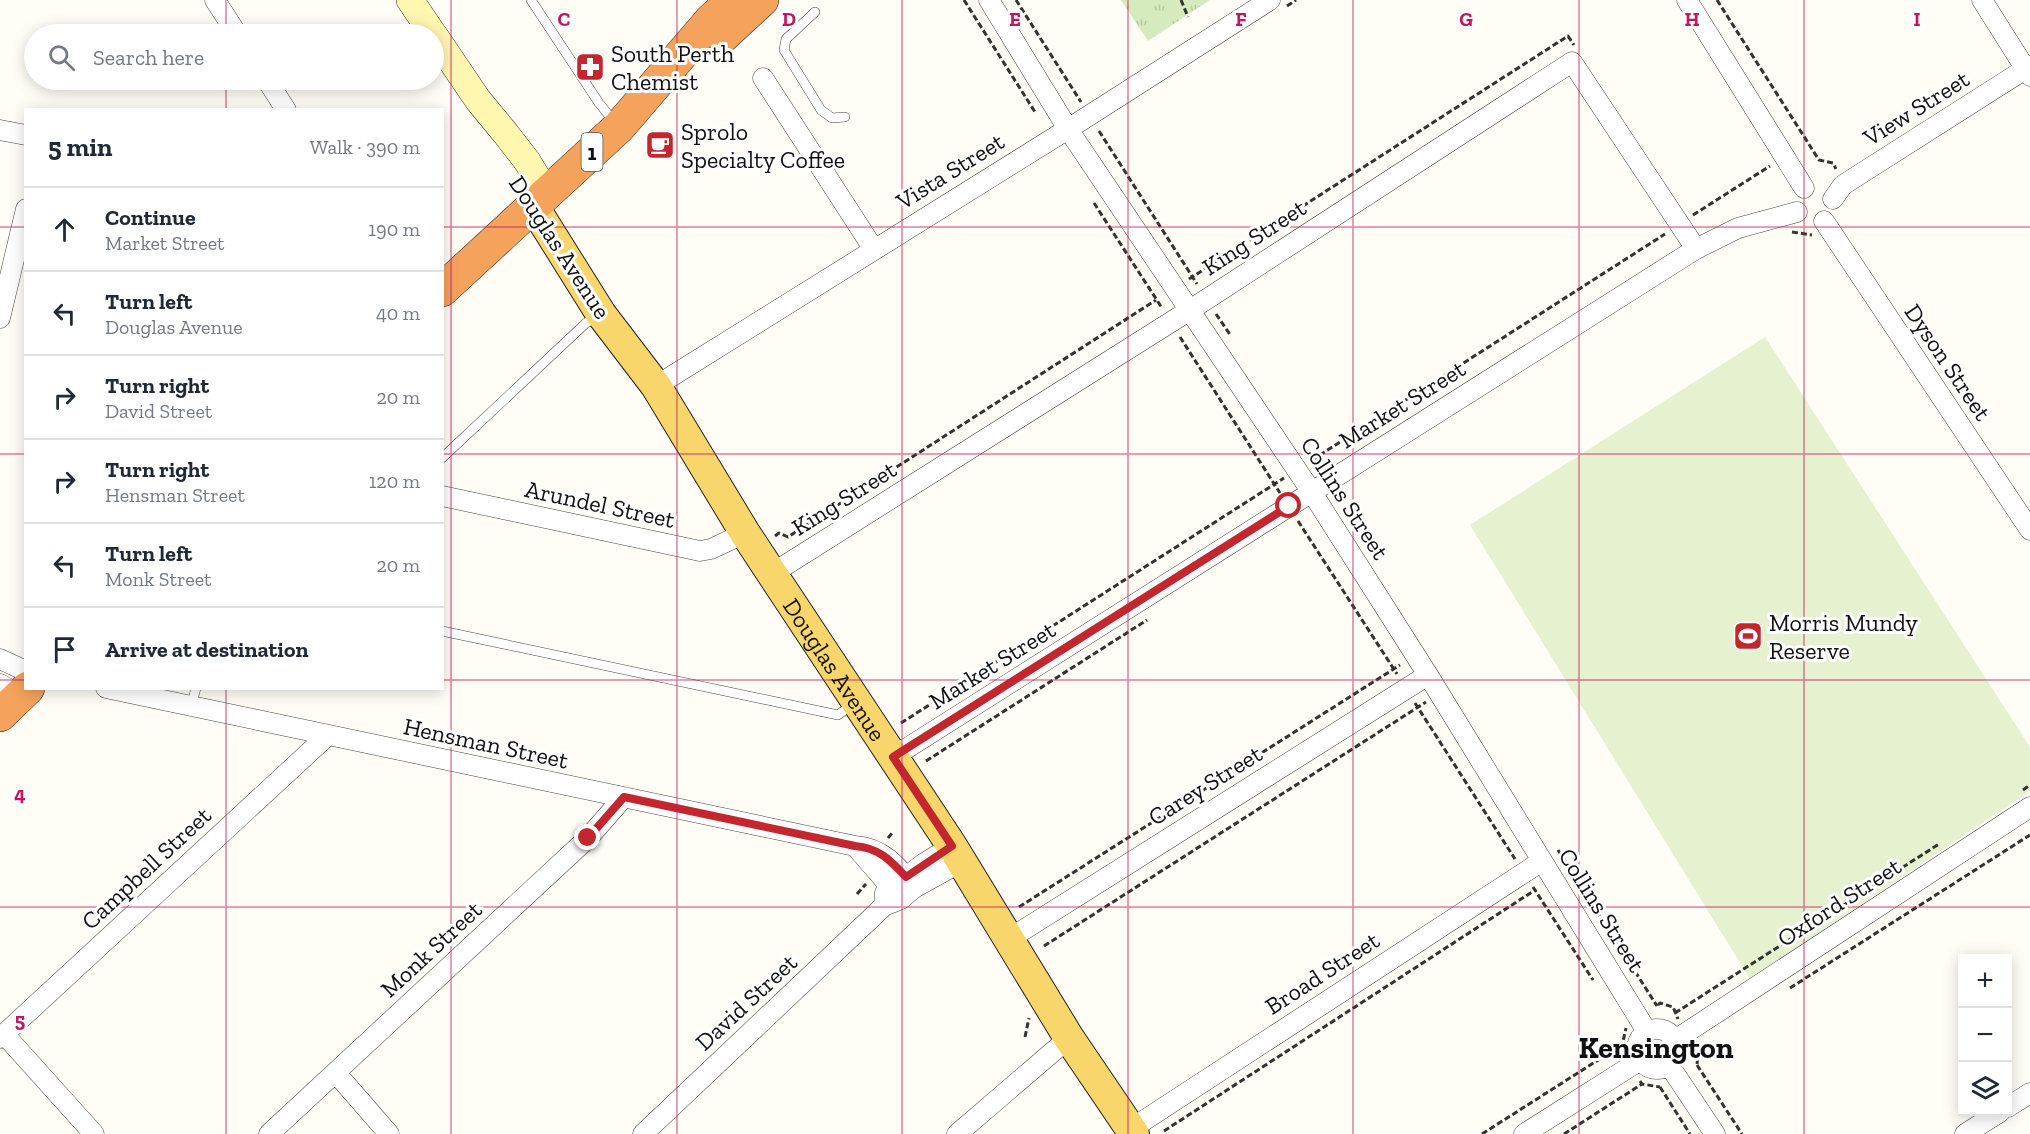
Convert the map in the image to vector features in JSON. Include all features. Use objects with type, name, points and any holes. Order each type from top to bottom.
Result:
[{"type":"highway","name":"1","points":[[628,117],[711,20],[733,0]]},
{"type":"highway","name":"1","points":[[444,288],[628,117],[762,0]]},
{"type":"main road","name":"Douglas Avenue","points":[[410,0],[426,24]]},
{"type":"main road","name":"Douglas Avenue","points":[[444,51],[478,100],[506,134],[601,314],[656,386],[745,533],[957,854],[1069,1038],[1132,1131]]},
{"type":"main road","name":"Douglas Avenue","points":[[540,201],[629,325],[656,386]]},
{"type":"street","points":[[215,0],[231,24]]},
{"type":"street","name":"Collins Street","points":[[989,0],[1068,129],[1297,470],[1318,487],[1415,655],[1550,855],[1553,879],[1646,1030]]},
{"type":"street","name":"Vista Street","points":[[656,386],[873,248],[1089,116],[1270,0]]},
{"type":"street","points":[[1687,0],[1804,188]]},
{"type":"street","points":[[1982,0],[2028,70]]},
{"type":"street","name":"King Street","points":[[773,573],[1194,317],[1572,62],[1696,249]]},
{"type":"street","name":"View Street","points":[[1838,192],[2028,70]]},
{"type":"street","points":[[763,78],[873,248]]},
{"type":"street","points":[[273,90],[285,108]]},
{"type":"street","points":[[0,130],[24,135]]},
{"type":"street","points":[[1816,185],[1838,192],[1830,216],[1824,221],[1814,223],[1803,219],[1797,212],[1798,194],[1804,188],[1816,185]]},
{"type":"street","name":"Market Street","points":[[893,757],[1696,249],[1738,228],[1797,212]]},
{"type":"street","points":[[0,318],[24,217]]},
{"type":"street","name":"Dyson Street","points":[[1824,221],[2030,530]]},
{"type":"street","name":"Arundel Street","points":[[444,496],[700,551],[711,549],[745,533]]},
{"type":"street","name":"Carey Street","points":[[1009,939],[1428,675]]},
{"type":"street","name":"Hensman Street","points":[[124,690],[194,698],[327,736],[855,846],[899,892]]},
{"type":"street","name":"Campbell Street","points":[[2,1036],[327,736]]},
{"type":"street","name":"Monk Street","points":[[269,1134],[588,838],[624,797]]},
{"type":"street","name":"Oxford Street","points":[[1676,1040],[2025,799]]},
{"type":"street","name":"David Street","points":[[643,1134],[899,892],[957,854]]},
{"type":"street","name":"Broad Street","points":[[1132,1131],[1550,855]]},
{"type":"street","points":[[1657,1028],[1668,1031],[1676,1040],[1675,1058],[1669,1065],[1659,1069],[1648,1067],[1640,1061],[1636,1050],[1638,1038],[1646,1030],[1657,1028]]},
{"type":"street","points":[[2,1036],[94,1134]]},
{"type":"street","points":[[957,1134],[1069,1038]]},
{"type":"street","points":[[1524,1134],[1640,1061]]},
{"type":"street","points":[[1669,1065],[1715,1134]]},
{"type":"street","points":[[336,1073],[389,1134]]},
{"type":"street","points":[[2012,1104],[2030,1093]]},
{"type":"street","points":[[1965,1134],[1994,1116]]},
{"type":"lane","points":[[531,0],[599,103],[628,117]]},
{"type":"lane","points":[[815,12],[786,39],[784,50],[820,110],[832,118],[845,117]]},
{"type":"lane","points":[[444,456],[586,323],[601,314]]},
{"type":"lane","points":[[444,631],[837,715],[857,701]]},
{"type":"path","points":[[1016,0],[1234,342]]},
{"type":"path","points":[[1181,0],[1188,17]]},
{"type":"path","points":[[1717,0],[1819,160],[1833,163],[1838,192]]},
{"type":"path","points":[[1318,487],[1310,461],[1770,166]]},
{"type":"path","points":[[1194,317],[1211,306]]},
{"type":"path","points":[[901,723],[1297,470]]},
{"type":"path","points":[[1019,907],[1415,655]]},
{"type":"path","points":[[1044,946],[1439,693]]},
{"type":"path","points":[[2025,799],[2030,785]]},
{"type":"path","points":[[1790,988],[2030,835]]},
{"type":"path","points":[[1675,1013],[1941,842]]},
{"type":"path","points":[[1550,855],[1570,868],[1658,1006]]},
{"type":"path","points":[[1164,1131],[1570,868]]},
{"type":"path","points":[[1025,1037],[1029,1017]]},
{"type":"path","points":[[1482,1134],[1617,1048]]},
{"type":"path","points":[[1564,1134],[1642,1084]]},
{"type":"green space","points":[[1121,0],[1210,0],[1148,41]]},
{"type":"green space","name":"Morris Mundy Reserve","points":[[1765,337],[2030,747],[2030,791],[1750,979],[1470,525]]},
{"type":"place","name":"South Perth Chemist","points":[[590,67]]},
{"type":"place","name":"Sprolo Specialty Coffee","points":[[660,145]]},
{"type":"place","name":"Morris Mundy Reserve","points":[[1748,636]]},
{"type":"district","name":"Kensington","points":[[1656,1048]]},
{"type":"route","points":[[588,838],[624,797],[867,847],[888,857],[906,877],[952,846],[893,757],[1289,506]]}]
